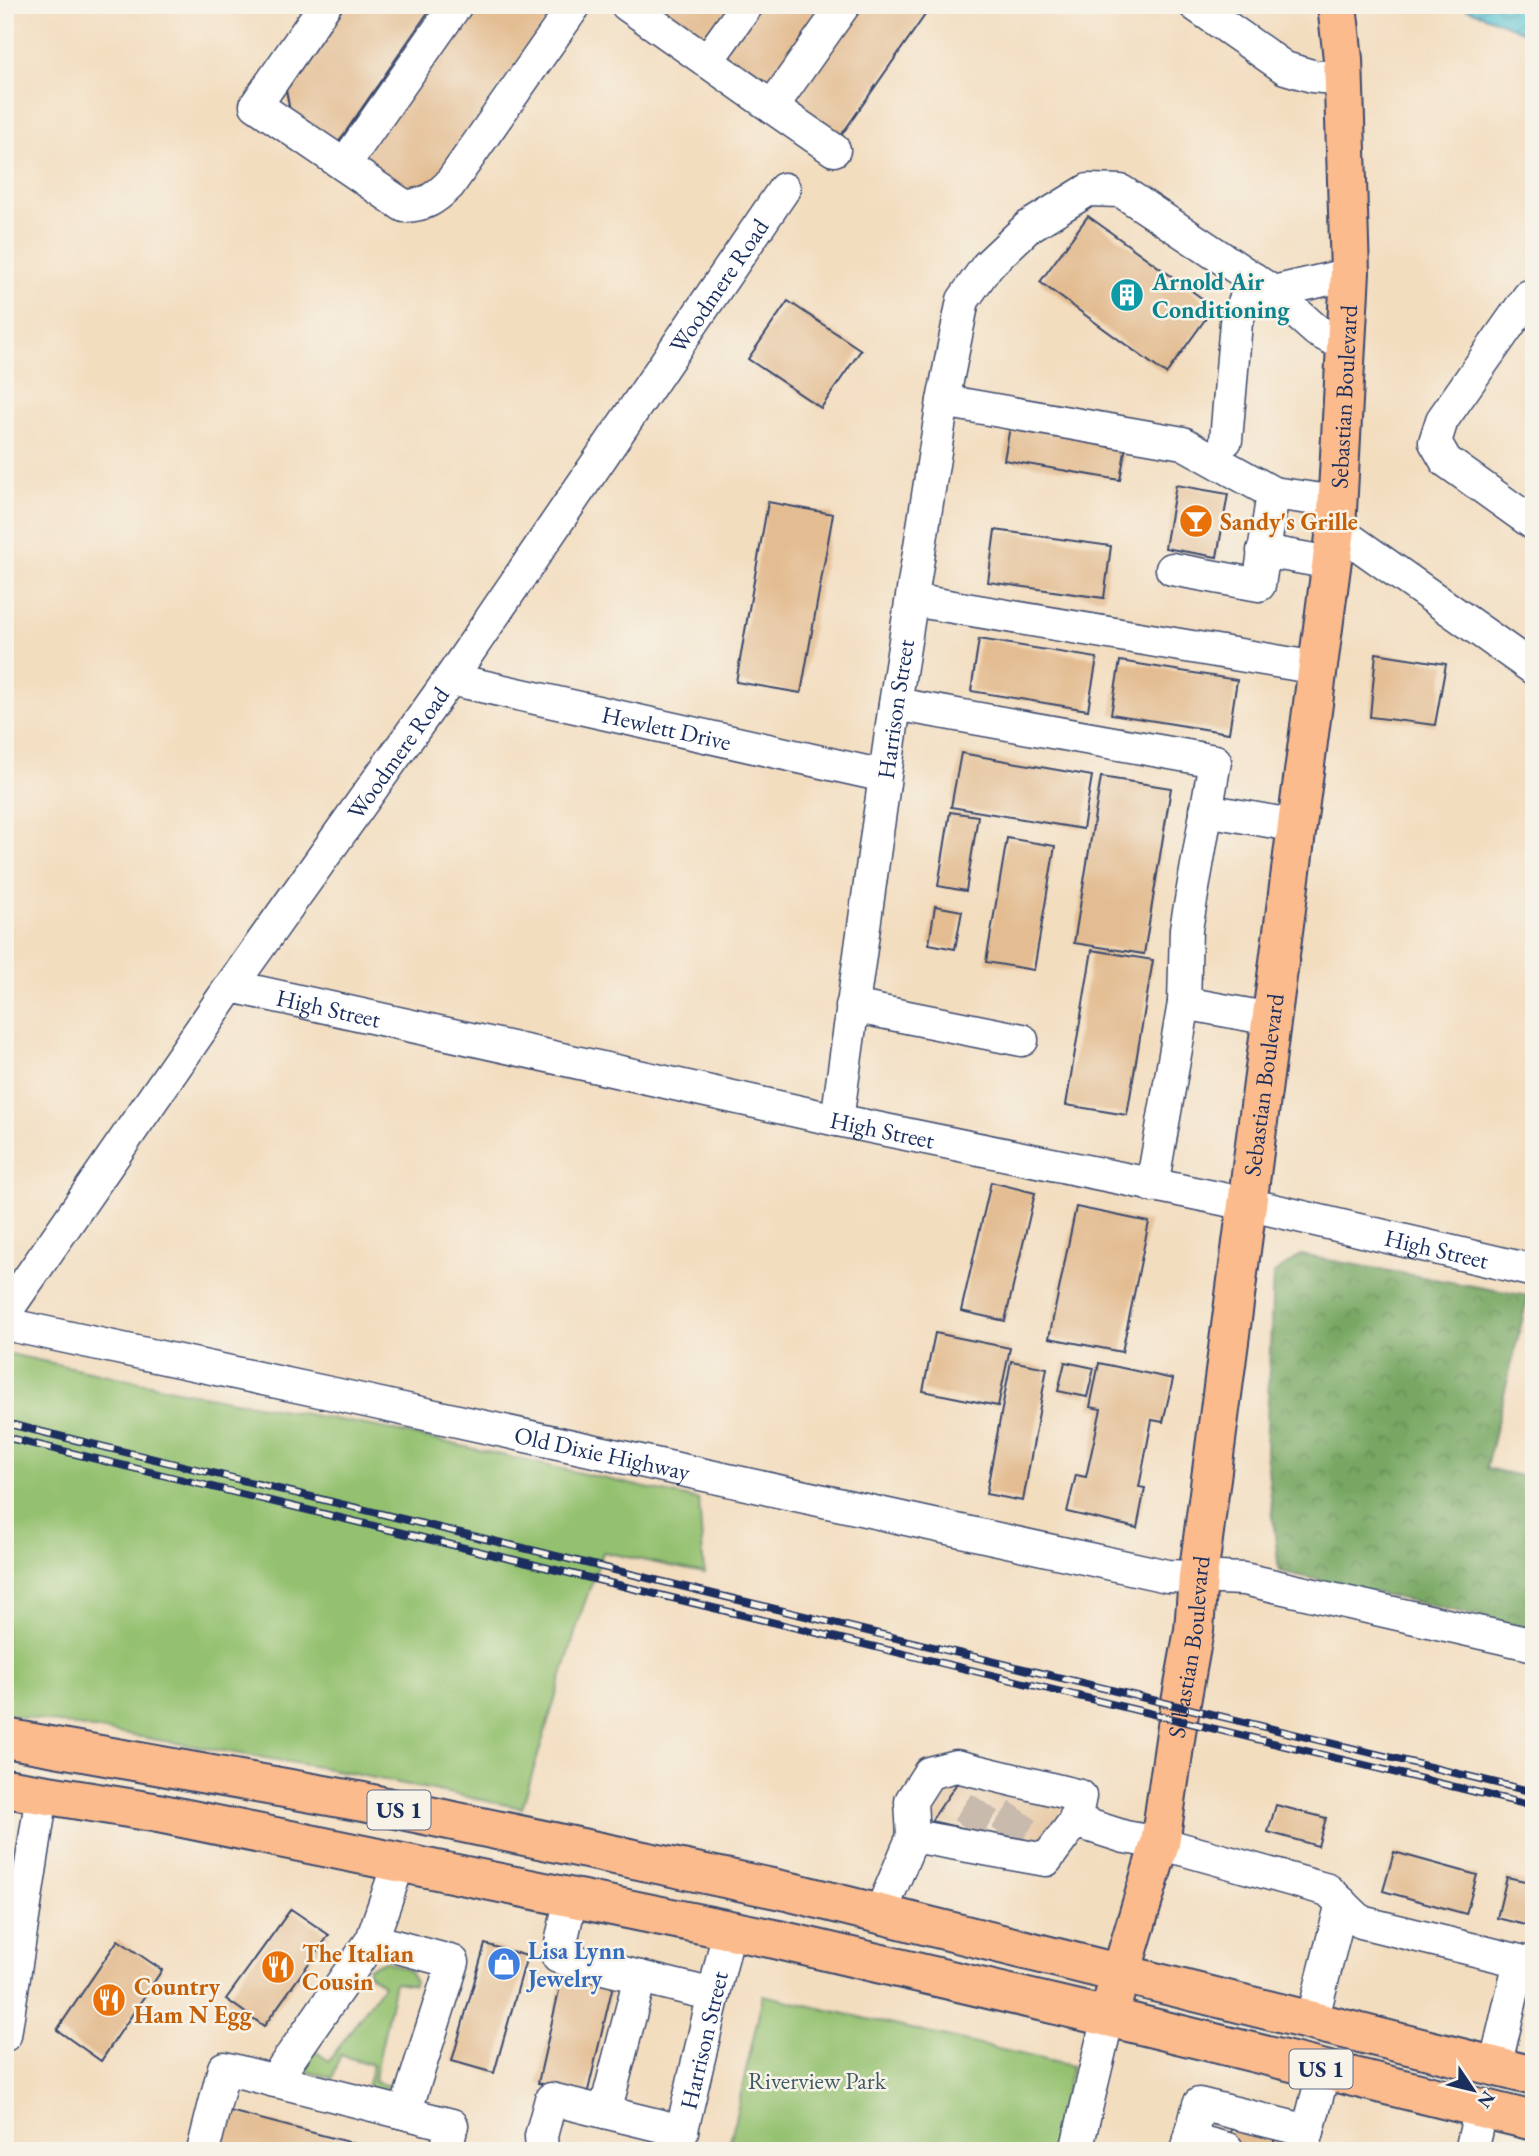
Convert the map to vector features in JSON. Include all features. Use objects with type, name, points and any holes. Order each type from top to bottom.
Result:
[{"type":"main road","name":"Sebastian Boulevard","points":[[1108,2017],[1160,1843],[1194,1630],[1198,1577],[1335,531],[1350,274],[1344,79],[1337,5]]},
{"type":"main road","name":"US 1","points":[[5,1738],[363,1802],[791,1892],[1534,2076]]},
{"type":"main road","name":"US 1","points":[[23,1791],[153,1812],[729,1930],[1108,2017],[1534,2121]]},
{"type":"main road","points":[[310,1844],[341,1830],[353,1819],[363,1802]]},
{"type":"main road","points":[[402,1863],[436,1841],[481,1827]]},
{"type":"street","points":[[325,5],[256,105],[404,206],[420,205],[434,199],[449,185],[575,5]]},
{"type":"street","points":[[344,165],[456,5]]},
{"type":"street","points":[[707,61],[747,5]]},
{"type":"street","points":[[772,107],[844,5]]},
{"type":"street","points":[[1195,5],[1285,68],[1312,76],[1344,79]]},
{"type":"street","points":[[637,8],[834,150]]},
{"type":"street","name":"Woodmere Road","points":[[5,1313],[450,679],[784,189]]},
{"type":"street","name":"Harrison Street","points":[[836,1120],[895,704],[943,401],[963,300],[987,266],[1028,227],[1088,190],[1121,191],[1263,286]]},
{"type":"street","points":[[1226,440],[1236,322],[1263,286],[1350,274]]},
{"type":"street","points":[[1263,286],[1317,331],[1346,346]]},
{"type":"street","points":[[1534,299],[1529,296],[1442,420],[1435,442],[1446,461],[1534,524]]},
{"type":"street","points":[[943,401],[1182,443],[1335,531],[1534,670]]},
{"type":"street","points":[[1172,569],[1259,585],[1273,493]]},
{"type":"street","points":[[1264,551],[1335,531]]},
{"type":"street","points":[[912,600],[1317,668]]},
{"type":"street","name":"Hewlett Drive","points":[[450,679],[884,776]]},
{"type":"street","points":[[895,704],[1215,761],[1186,929],[1184,1003],[1152,1186]]},
{"type":"street","points":[[1206,810],[1297,826]]},
{"type":"street","name":"High Street","points":[[232,986],[836,1120],[1247,1204],[1534,1271]]},
{"type":"street","points":[[1184,1003],[1271,1019]]},
{"type":"street","points":[[852,1006],[1022,1040]]},
{"type":"street","name":"Old Dixie Highway","points":[[5,1324],[1167,1576],[1244,1579],[1534,1645]]},
{"type":"street","points":[[880,1914],[913,1836],[911,1801],[929,1773],[956,1766],[999,1782],[1038,1792],[1080,1796],[1074,1821],[1046,1860],[1000,1844],[960,1836],[913,1836]]},
{"type":"street","points":[[5,2035],[23,1791]]},
{"type":"street","points":[[1074,1821],[1328,1890],[1361,1922],[1520,1961],[1495,2067]]},
{"type":"street","points":[[274,2081],[372,1940],[402,1863]]},
{"type":"street","points":[[571,1898],[558,1957],[715,1995]]},
{"type":"street","points":[[1312,2021],[1342,1903]]},
{"type":"street","name":"Harrison Street","points":[[679,2141],[729,1930]]},
{"type":"street","points":[[372,1940],[453,1962],[405,2113]]},
{"type":"street","points":[[605,2112],[640,1977]]},
{"type":"street","name":"Sebastian Boulevard","points":[[1076,2151],[1108,2017]]},
{"type":"street","points":[[203,2151],[224,2068],[452,2125],[446,2151]]},
{"type":"street","points":[[1227,2149],[1189,2145],[1199,2104],[1305,2141],[1324,2070]]},
{"type":"street","points":[[542,2151],[541,2136],[551,2099],[605,2112],[679,2141]]},
{"type":"street","points":[[1471,2151],[1481,2108]]},
{"type":"green space","points":[[1301,1255],[1528,1296],[1486,1468],[1534,1479],[1534,1629],[1279,1571],[1266,1451],[1273,1274]]},
{"type":"green space","points":[[5,1353],[191,1393],[382,1428],[699,1500],[704,1573],[603,1552],[582,1610],[522,1808],[330,1769],[5,1714]]},
{"type":"green space","points":[[385,1961],[408,1970],[415,1982],[414,1985],[395,1982],[374,2082],[391,2086],[391,2091],[388,2093],[367,2088],[373,2065],[340,2055],[333,2078],[304,2071],[302,2067],[312,2049],[329,2061],[383,1985],[368,1973],[368,1968]]},
{"type":"green space","name":"Riverview Park","points":[[763,1995],[1072,2066],[1052,2151],[728,2151]]},
{"type":"water","points":[[1458,5],[1534,5],[1534,36]]},
{"type":"building","points":[[345,5],[433,5],[333,150],[292,122],[286,90]]},
{"type":"building","points":[[470,5],[557,5],[428,188],[396,195],[356,167]]},
{"type":"building","points":[[654,5],[730,5],[705,41]]},
{"type":"building","points":[[756,5],[830,5],[773,88],[723,53]]},
{"type":"building","points":[[857,5],[932,5],[840,137],[790,102]]},
{"type":"building","name":"Arnold Air Conditioning","points":[[1088,216],[1214,307],[1166,374],[1040,282]]},
{"type":"building","points":[[788,301],[861,350],[821,408],[748,359]]},
{"type":"building","points":[[1010,427],[1126,446],[1120,480],[1004,460]]},
{"type":"building","name":"Sandy's Grille","points":[[1176,485],[1228,494],[1217,557],[1165,548]]},
{"type":"building","points":[[768,502],[833,514],[801,693],[736,682]]},
{"type":"building","points":[[995,530],[1111,546],[1104,598],[988,582]]},
{"type":"building","points":[[979,639],[1097,658],[1088,710],[971,691]]},
{"type":"building","points":[[1376,653],[1446,664],[1435,725],[1370,717]]},
{"type":"building","points":[[1120,661],[1237,680],[1229,733],[1111,714]]},
{"type":"building","points":[[961,753],[1092,776],[1083,829],[951,807]]},
{"type":"building","points":[[1101,777],[1171,788],[1144,954],[1074,943]]},
{"type":"building","points":[[950,812],[978,816],[966,891],[938,886]]},
{"type":"building","points":[[1007,838],[1055,846],[1034,970],[986,962]]},
{"type":"building","points":[[935,906],[962,911],[955,949],[929,944]]},
{"type":"building","points":[[1092,950],[1153,960],[1127,1115],[1066,1105]]},
{"type":"building","points":[[991,1182],[1035,1193],[1005,1321],[961,1311]]},
{"type":"building","points":[[1076,1207],[1149,1222],[1122,1352],[1049,1338]]},
{"type":"building","points":[[935,1333],[1010,1348],[998,1406],[923,1391]]},
{"type":"building","points":[[1011,1361],[1047,1368],[1023,1501],[986,1494]]},
{"type":"building","points":[[1065,1362],[1094,1368],[1087,1397],[1058,1391]]},
{"type":"building","points":[[1099,1363],[1173,1379],[1163,1422],[1152,1420],[1139,1487],[1145,1488],[1137,1528],[1067,1512],[1076,1475],[1086,1477],[1101,1409],[1090,1407]]},
{"type":"building","points":[[960,1779],[1066,1804],[1041,1846],[931,1821]]},
{"type":"building","points":[[1276,1805],[1326,1818],[1318,1846],[1268,1832]]},
{"type":"building","points":[[1394,1852],[1477,1875],[1466,1914],[1383,1891]]},
{"type":"building","points":[[1507,1877],[1534,1883],[1534,1927],[1497,1918]]},
{"type":"building","name":"The Italian Cousin","points":[[291,1909],[329,1935],[264,2026],[226,1999]]},
{"type":"building","name":"Country Ham N Egg","points":[[118,1940],[162,1970],[101,2061],[57,2030]]},
{"type":"building","points":[[485,1944],[527,1956],[494,2073],[452,2061]]},
{"type":"building","points":[[563,1973],[613,1985],[587,2095],[538,2083]]},
{"type":"building","points":[[226,2110],[379,2150],[379,2151],[215,2151]]},
{"type":"building","points":[[1233,2122],[1276,2133],[1272,2151],[1226,2151]]},
{"type":"tunnel","points":[[967,1829],[995,1787]]},
{"type":"tunnel","points":[[1005,1837],[1034,1796]]},
{"type":"railway","points":[[5,1423],[1534,1792]]},
{"type":"railway","points":[[5,1437],[1534,1806]]},
{"type":"place","name":"Arnold Air Conditioning","points":[[1127,295]]},
{"type":"place","name":"Sandy's Grille","points":[[1196,521]]},
{"type":"place","name":"Lisa Lynn Jewelry","points":[[504,1964]]},
{"type":"place","name":"The Italian Cousin","points":[[278,1967]]},
{"type":"place","name":"Country Ham N Egg","points":[[109,2000]]}]
